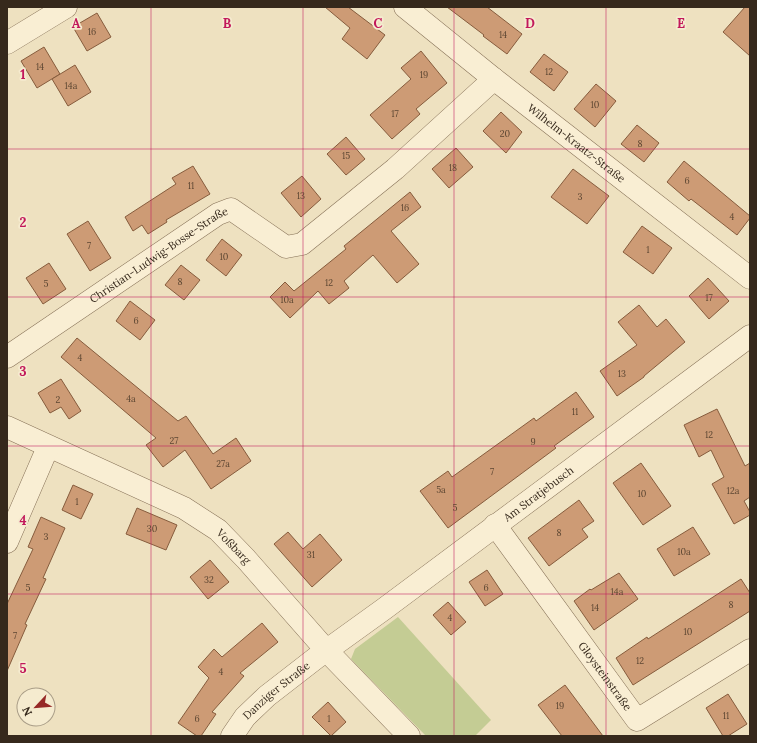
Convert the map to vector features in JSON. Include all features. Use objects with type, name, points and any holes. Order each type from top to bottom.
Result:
[{"type":"street","points":[[7,43],[66,7]]},
{"type":"street","name":"Wilhelm-Kraatz-Straße","points":[[405,7],[494,79],[750,278]]},
{"type":"street","name":"Christian-Ludwig-Bosse-Straße","points":[[7,357],[218,214],[231,210],[286,247],[302,244],[395,169],[494,79]]},
{"type":"street","name":"Am Stratjebusch","points":[[326,650],[384,609],[750,336]]},
{"type":"street","name":"Voßbarg","points":[[7,427],[184,508],[218,530],[326,650],[409,736]]},
{"type":"street","points":[[7,542],[48,447]]},
{"type":"street","name":"Gloysteinstraße","points":[[495,525],[637,720],[750,650]]},
{"type":"street","name":"Danziger Straße","points":[[232,736],[245,717],[267,696],[326,650]]},
{"type":"green space","points":[[398,617],[491,720],[475,736],[426,736],[351,659],[355,649]]},
{"type":"building","points":[[325,7],[348,7],[385,35],[367,59],[342,39],[350,28]]},
{"type":"building","points":[[447,7],[487,7],[522,34],[507,54]]},
{"type":"building","points":[[745,7],[750,7],[750,56],[723,32]]},
{"type":"building","points":[[97,13],[111,37],[87,51],[73,27]]},
{"type":"building","points":[[44,47],[60,74],[37,88],[21,61]]},
{"type":"building","points":[[421,51],[447,83],[416,109],[420,114],[392,139],[370,115],[411,79],[401,68]]},
{"type":"building","points":[[544,54],[568,72],[554,91],[530,72]]},
{"type":"building","points":[[75,65],[91,92],[68,106],[52,79]]},
{"type":"building","points":[[596,84],[616,101],[595,127],[574,109]]},
{"type":"building","points":[[501,112],[522,132],[506,153],[483,131]]},
{"type":"building","points":[[637,125],[659,143],[644,162],[621,144]]},
{"type":"building","points":[[346,137],[365,159],[346,175],[327,154]]},
{"type":"building","points":[[456,148],[473,167],[449,188],[432,169]]},
{"type":"building","points":[[684,161],[750,216],[737,235],[691,199],[689,201],[667,182]]},
{"type":"building","points":[[193,166],[210,194],[166,220],[167,222],[148,234],[142,225],[133,231],[125,217],[176,184],[172,178]]},
{"type":"building","points":[[573,169],[609,196],[587,224],[551,197]]},
{"type":"building","points":[[302,176],[321,199],[301,217],[281,193]]},
{"type":"building","points":[[410,192],[421,207],[391,231],[419,264],[397,283],[373,255],[344,281],[349,288],[329,304],[318,291],[290,318],[270,297],[285,282],[294,291],[346,249],[344,246]]},
{"type":"building","points":[[88,221],[111,258],[90,271],[67,234]]},
{"type":"building","points":[[642,226],[672,248],[653,274],[623,252]]},
{"type":"building","points":[[222,239],[242,255],[226,276],[206,260]]},
{"type":"building","points":[[49,263],[66,289],[43,304],[26,278]]},
{"type":"building","points":[[181,265],[200,280],[184,300],[165,285]]},
{"type":"building","points":[[708,278],[729,301],[709,319],[689,296]]},
{"type":"building","points":[[130,301],[155,320],[140,340],[116,321]]},
{"type":"building","points":[[639,305],[657,327],[666,319],[685,342],[644,377],[617,396],[600,371],[637,345],[618,322]]},
{"type":"building","points":[[77,338],[178,421],[186,416],[213,454],[236,438],[251,461],[211,489],[185,450],[163,467],[146,445],[156,438],[61,357]]},
{"type":"building","points":[[61,379],[81,411],[69,419],[61,407],[50,413],[38,393]]},
{"type":"building","points":[[576,392],[594,417],[554,446],[556,448],[448,528],[420,491],[448,471],[452,477],[534,418],[536,421]]},
{"type":"building","points":[[717,409],[745,466],[750,463],[750,497],[744,501],[750,515],[734,524],[712,484],[724,477],[711,450],[699,457],[684,425]]},
{"type":"building","points":[[641,463],[671,506],[643,525],[613,483]]},
{"type":"building","points":[[73,485],[93,494],[81,519],[62,510]]},
{"type":"building","points":[[579,500],[594,521],[582,529],[588,537],[549,566],[528,538]]},
{"type":"building","points":[[137,508],[177,525],[166,550],[126,534]]},
{"type":"building","points":[[41,517],[65,528],[43,578],[46,579],[25,624],[27,625],[7,671],[7,604],[33,549],[28,547]]},
{"type":"building","points":[[693,527],[710,554],[674,576],[657,549]]},
{"type":"building","points":[[288,532],[303,549],[320,534],[342,560],[312,587],[274,544]]},
{"type":"building","points":[[210,560],[229,582],[208,599],[190,577]]},
{"type":"building","points":[[487,570],[503,594],[485,606],[469,582]]},
{"type":"building","points":[[619,573],[638,599],[594,630],[574,601],[590,589],[591,590]]},
{"type":"building","points":[[741,579],[750,593],[750,611],[633,685],[616,658]]},
{"type":"building","points":[[448,602],[466,622],[451,635],[433,615]]},
{"type":"building","points":[[262,623],[278,642],[240,673],[244,676],[212,712],[216,714],[201,736],[197,736],[178,723],[209,678],[198,667],[214,649],[222,657]]},
{"type":"building","points":[[565,685],[603,736],[562,736],[538,705]]},
{"type":"building","points":[[728,694],[747,724],[728,736],[723,736],[706,708]]},
{"type":"building","points":[[328,702],[346,722],[331,736],[312,717]]}]
